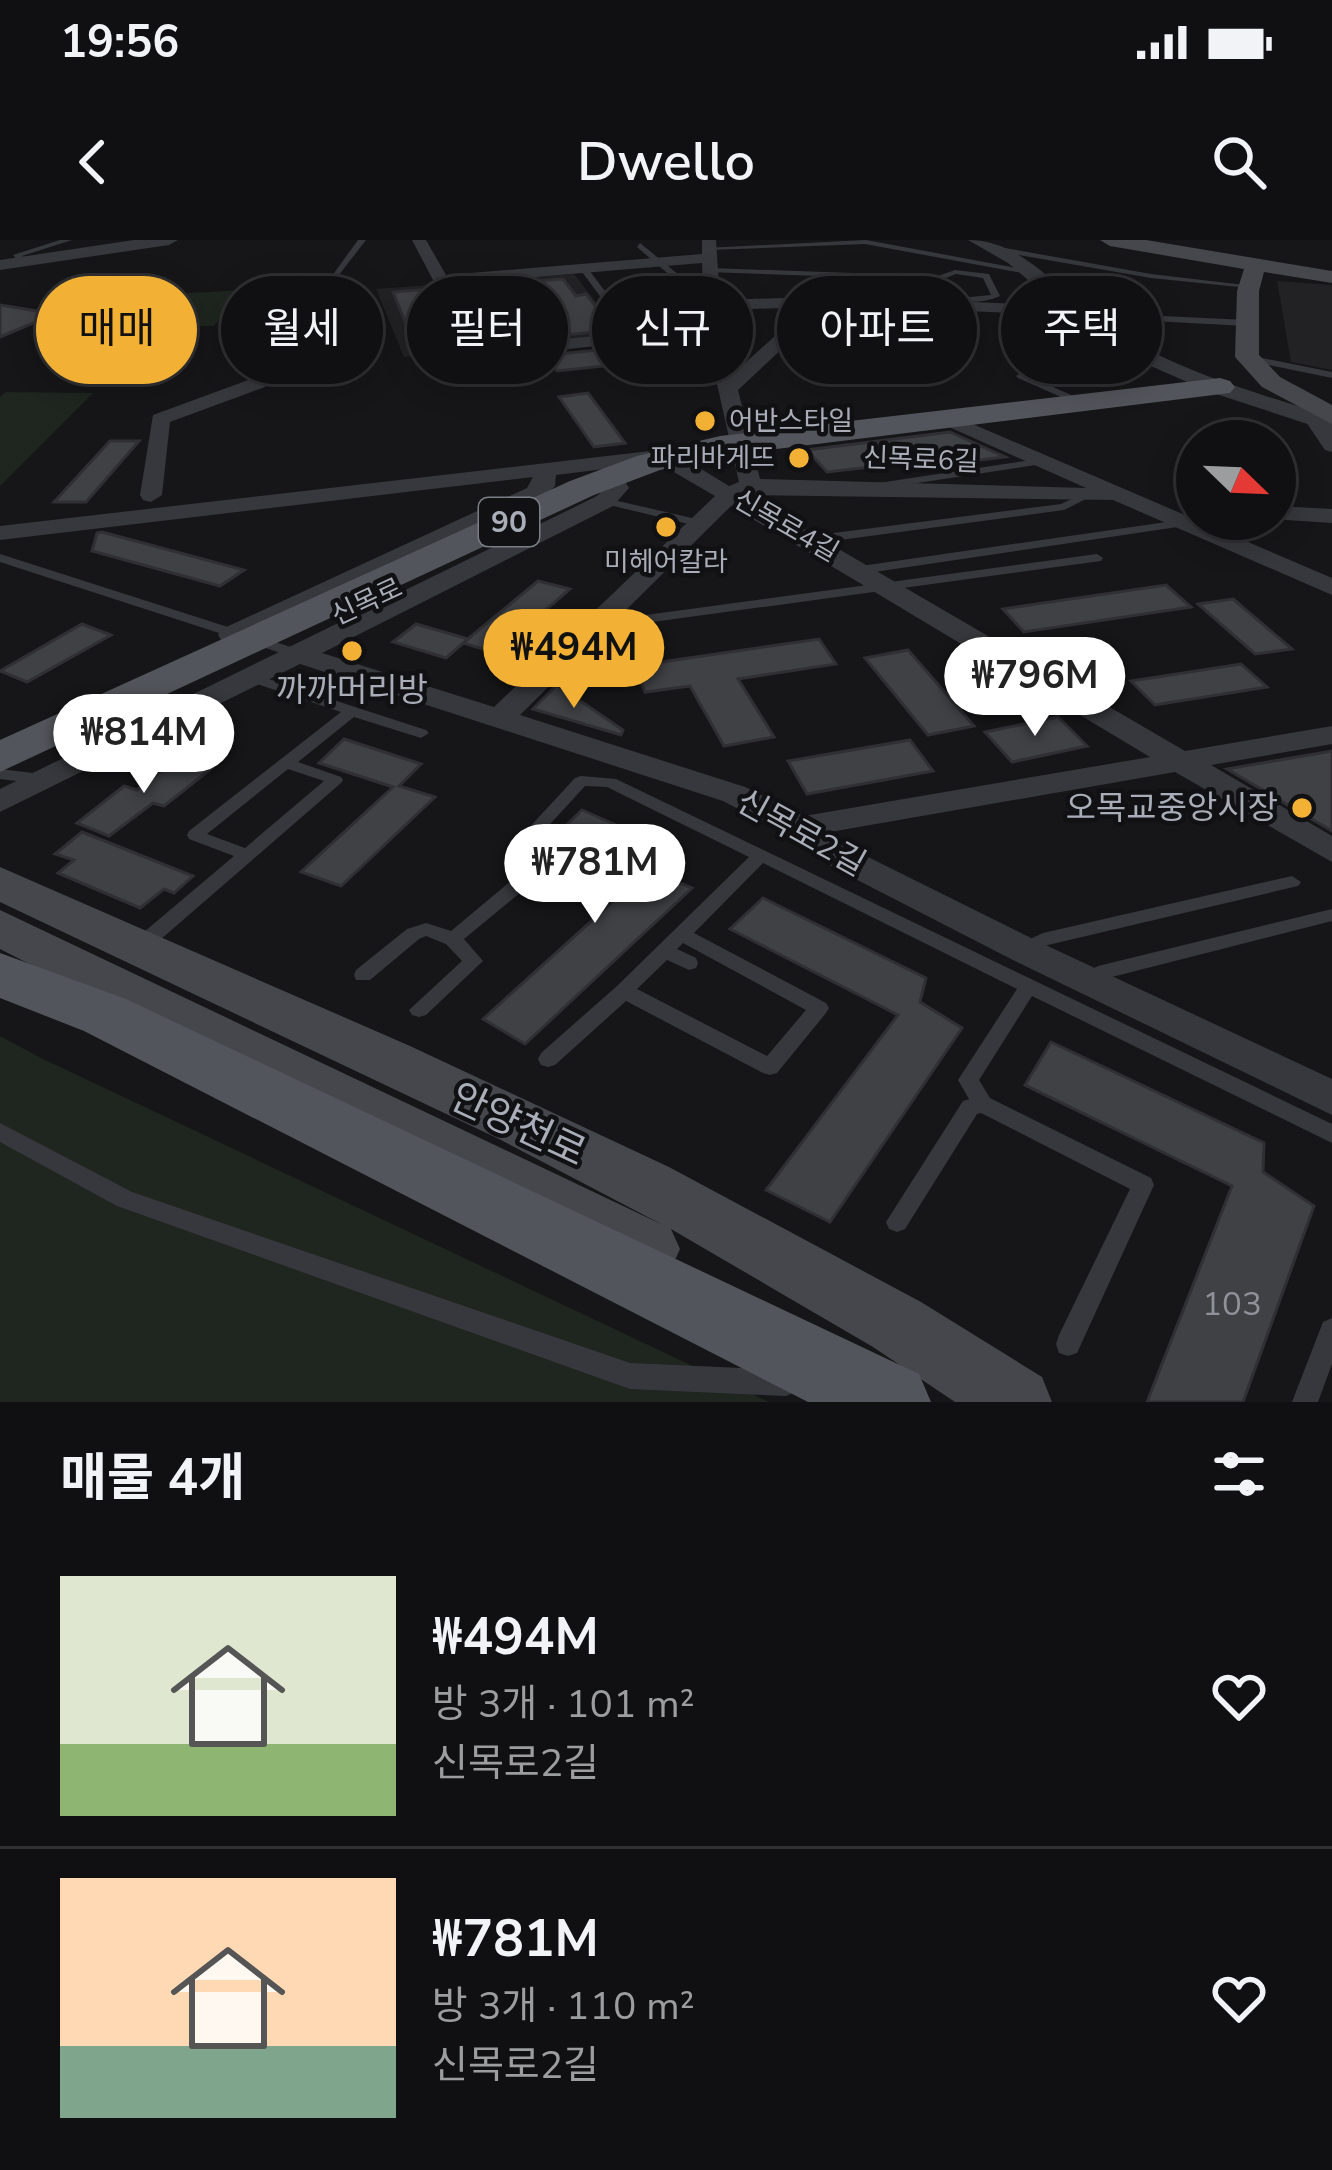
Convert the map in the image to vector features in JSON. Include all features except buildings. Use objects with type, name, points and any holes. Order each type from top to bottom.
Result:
[{"type":"main road","points":[[1110,240],[1252,276],[1332,277]]},
{"type":"main road","points":[[1220,387],[1240,376],[1246,357],[1252,276]]},
{"type":"main road","points":[[1246,357],[1271,382],[1326,420]]},
{"type":"main road","name":"신목로","points":[[14,776],[597,485],[678,460],[726,455],[740,445],[1220,387]]},
{"type":"main road","name":"신목로","points":[[0,758],[293,637]]},
{"type":"main road","name":"안양천로","points":[[0,883],[626,1175],[775,1250],[908,1328],[1017,1402]]},
{"type":"main road","name":"안양천로","points":[[0,928],[600,1223],[844,1358],[907,1402]]},
{"type":"main road","points":[[0,975],[105,1015],[890,1402]]},
{"type":"street","points":[[14,261],[169,240]]},
{"type":"street","points":[[419,240],[441,280],[709,254]]},
{"type":"street","points":[[977,240],[1004,250],[1036,276]]},
{"type":"street","points":[[728,388],[777,344]]},
{"type":"street","points":[[1162,366],[1220,387]]},
{"type":"street","points":[[151,495],[160,419],[256,384]]},
{"type":"street","points":[[501,717],[741,489],[740,445],[727,384]]},
{"type":"street","name":"신목로","points":[[1220,387],[1326,420]]},
{"type":"street","name":"신목로6길","points":[[947,419],[1137,500]]},
{"type":"street","points":[[1326,420],[1332,446]]},
{"type":"street","name":"신목로4길","points":[[678,460],[741,489],[810,540],[1332,851]]},
{"type":"street","points":[[0,746],[535,493],[546,481],[545,468]]},
{"type":"street","name":"신목로","points":[[0,533],[545,468],[597,485]]},
{"type":"street","name":"신목로6길","points":[[741,489],[1090,494],[1137,500]]},
{"type":"street","points":[[1137,500],[1176,511]]},
{"type":"street","points":[[1296,514],[1332,516]]},
{"type":"street","points":[[1241,540],[1332,587]]},
{"type":"street","points":[[0,802],[14,776],[248,676],[293,637]]},
{"type":"street","name":"신목로2길","points":[[293,637],[501,717],[669,770],[800,826],[846,860],[1332,1098]]},
{"type":"street","points":[[800,826],[1332,735]]},
{"type":"lane","points":[[0,255],[14,261],[68,240]]},
{"type":"lane","points":[[334,276],[362,240]]},
{"type":"lane","points":[[709,254],[865,242],[1033,273]]},
{"type":"lane","points":[[640,244],[676,276]]},
{"type":"lane","points":[[1004,250],[1151,276],[1252,276]]},
{"type":"lane","points":[[709,254],[920,276]]},
{"type":"lane","points":[[583,268],[592,280]]},
{"type":"lane","points":[[955,272],[986,276],[996,296],[950,298],[927,291],[943,286],[939,278],[955,272]]},
{"type":"lane","points":[[1162,318],[1247,323]]},
{"type":"lane","points":[[1246,357],[1332,375]]},
{"type":"lane","points":[[1039,384],[1082,403]]},
{"type":"lane","points":[[865,488],[1045,461]]},
{"type":"lane","points":[[597,485],[701,523]]},
{"type":"lane","name":"신목로6길","points":[[810,540],[1064,507],[1090,494]]},
{"type":"lane","points":[[861,570],[1176,518]]},
{"type":"lane","points":[[0,558],[236,634],[293,637]]},
{"type":"lane","points":[[593,626],[1097,558]]},
{"type":"lane","points":[[248,676],[421,733]]},
{"type":"lane","points":[[248,855],[195,835],[352,711]]},
{"type":"lane","points":[[138,948],[334,780],[305,774],[286,763]]},
{"type":"lane","points":[[568,896],[579,885],[529,857],[521,844],[581,781],[610,782],[1332,1134]]},
{"type":"lane","points":[[548,1059],[685,936],[760,856]]},
{"type":"lane","points":[[453,939],[543,864]]},
{"type":"lane","points":[[1024,950],[1043,940],[1292,882]]},
{"type":"lane","points":[[1085,981],[1332,915]]},
{"type":"lane","points":[[363,975],[413,934],[426,929],[453,939],[474,961],[419,1010]]},
{"type":"lane","points":[[624,991],[770,1066],[819,1008],[685,936]]},
{"type":"lane","points":[[667,952],[689,963]]},
{"type":"lane","points":[[1027,988],[968,1080],[983,1104],[1037,1138],[1143,1186],[1067,1344]]},
{"type":"lane","points":[[897,1222],[970,1107],[983,1104]]},
{"type":"lane","points":[[0,1132],[125,1199],[630,1376],[778,1382],[890,1402]]},
{"type":"lane","points":[[1305,1402],[1332,1330]]},
{"type":"shaded area","points":[[574,274],[592,297],[592,337],[568,340],[568,276],[548,276]]},
{"type":"shaded area","points":[[1277,281],[1332,285],[1332,370],[1291,362]]},
{"type":"shaded area","points":[[407,287],[407,357],[383,306],[383,288]]},
{"type":"shaded area","points":[[221,291],[221,317],[214,326],[197,326],[197,293]]},
{"type":"shaded area","points":[[6,392],[93,393],[0,486],[0,397]]},
{"type":"shaded area","points":[[0,1036],[41,1058],[769,1402],[0,1402]]},
{"type":"place","name":"어반스타일","points":[[705,421]]},
{"type":"place","name":"파리바게뜨","points":[[799,458]]},
{"type":"place","name":"미헤어칼라","points":[[666,527]]},
{"type":"place","name":"까까머리방","points":[[352,651]]},
{"type":"place","name":"오목교중앙시장","points":[[1302,808]]}]
